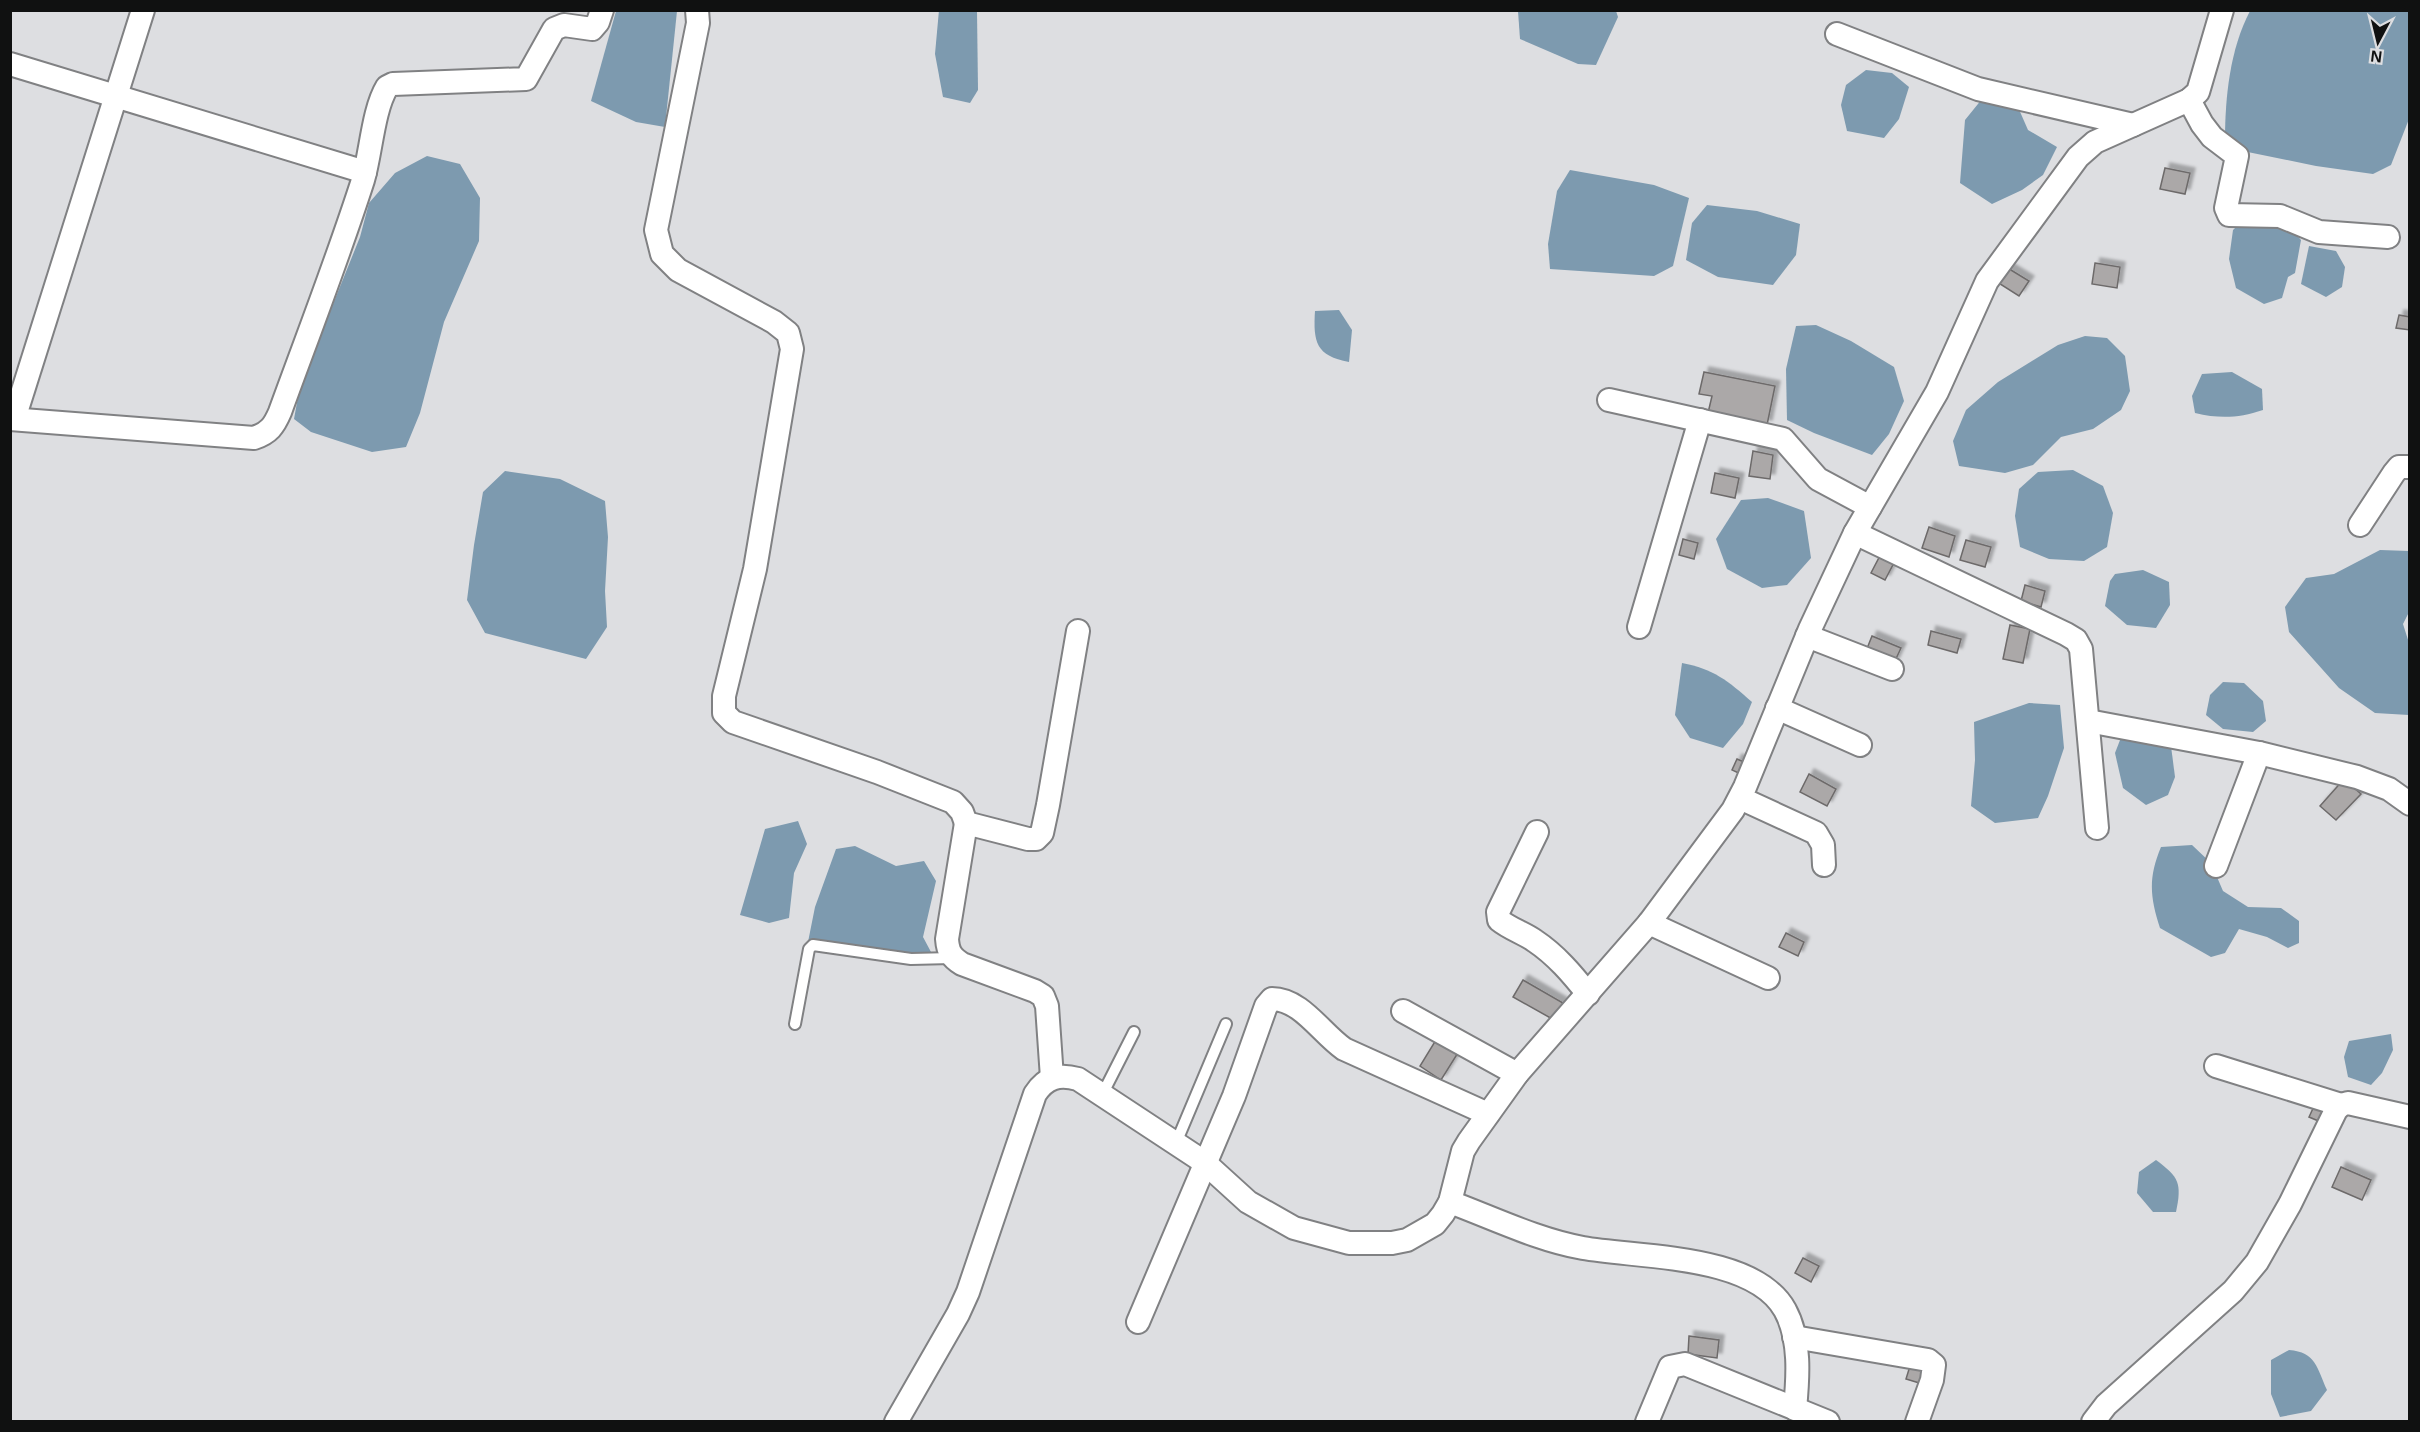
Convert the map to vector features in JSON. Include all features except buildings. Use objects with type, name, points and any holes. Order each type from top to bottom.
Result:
[{"type":"street","points":[[143,10],[12,419],[254,438],[266,434],[273,427],[280,412],[348,227],[365,172],[381,101],[387,87],[393,84],[526,79],[554,29],[564,25],[592,29],[598,22],[602,10]]},
{"type":"street","points":[[697,10],[698,23],[656,230],[662,254],[678,270],[774,322],[788,333],[792,349],[755,569],[724,696],[724,713],[733,722],[877,772],[953,802],[962,812],[966,823],[947,939],[948,950],[952,958],[962,964],[1043,996],[1047,1006],[1052,1078]]},
{"type":"street","points":[[896,1422],[958,1314],[968,1292],[1035,1094],[1042,1084],[1052,1078],[1064,1076],[1078,1079],[1204,1162],[1248,1202],[1294,1228],[1349,1243],[1392,1243],[1407,1240],[1435,1224],[1450,1202],[1463,1151],[1488,1114],[1517,1074],[1649,923],[1734,810],[1807,636],[1855,533],[1937,392],[1987,281],[2078,157],[2095,142],[2189,100],[2198,92],[2222,11]]},
{"type":"street","points":[[1837,34],[1978,89],[2133,125]]},
{"type":"street","points":[[10,64],[365,172]]},
{"type":"street","points":[[2189,100],[2212,137],[2237,156],[2226,208],[2229,215],[2280,216],[2319,232],[2388,237]]},
{"type":"street","points":[[1609,400],[1783,439],[1818,479],[1870,507]]},
{"type":"street","points":[[1639,627],[1700,420]]},
{"type":"street","points":[[2360,525],[2399,467],[2409,467]]},
{"type":"street","points":[[1855,533],[2076,640],[2081,649],[2097,828]]},
{"type":"street","points":[[966,823],[1028,839],[1036,839],[1041,833],[1078,631]]},
{"type":"street","points":[[1807,636],[1892,669]]},
{"type":"street","points":[[1778,708],[1860,745]]},
{"type":"street","points":[[2088,721],[2259,753],[2356,777],[2389,789],[2409,804]]},
{"type":"street","points":[[2216,866],[2259,753]]},
{"type":"street","points":[[1740,798],[1816,833],[1823,845],[1824,865]]},
{"type":"street","points":[[1537,832],[1498,912],[1499,920],[1534,940],[1558,959],[1588,994]]},
{"type":"street","points":[[1649,923],[1768,978]]},
{"type":"street","points":[[1137,1322],[1234,1096],[1266,1006],[1272,999],[1292,1003],[1344,1049],[1488,1114]]},
{"type":"street","points":[[1403,1011],[1517,1074]]},
{"type":"street","points":[[2216,1066],[2341,1105]]},
{"type":"street","points":[[2093,1422],[2106,1405],[2233,1291],[2257,1262],[2290,1204],[2336,1110],[2341,1105],[2348,1103],[2409,1117]]},
{"type":"street","points":[[1450,1202],[1547,1238],[1582,1248],[1685,1260],[1753,1279],[1773,1294],[1786,1311],[1797,1351],[1795,1409]]},
{"type":"street","points":[[1794,1337],[1928,1360],[1934,1365],[1932,1380],[1917,1422]]},
{"type":"street","points":[[1647,1422],[1670,1367],[1677,1364],[1685,1364],[1827,1422]]},
{"type":"lane","points":[[795,1023],[809,949],[813,945],[911,959],[952,958]]},
{"type":"lane","points":[[1176,1143],[1226,1024]]},
{"type":"lane","points":[[1102,1095],[1134,1032]]},
{"type":"water","points":[[939,10],[977,11],[978,90],[970,103],[943,97],[935,54]]},
{"type":"water","points":[[616,11],[677,11],[665,127],[636,122],[591,101]]},
{"type":"water","points":[[1518,11],[1616,11],[1618,17],[1596,65],[1578,64],[1520,39]]},
{"type":"water","points":[[2250,11],[2409,11],[2409,119],[2391,165],[2373,174],[2316,166],[2233,149],[2225,140],[2228,90],[2233,57]]},
{"type":"water","points":[[1866,70],[1892,73],[1909,87],[1899,119],[1884,138],[1847,131],[1841,105],[1846,85]]},
{"type":"water","points":[[2014,98],[2028,130],[2057,147],[2043,175],[2022,190],[1992,204],[1960,183],[1965,120],[1982,99]]},
{"type":"water","points":[[427,156],[460,164],[480,198],[479,241],[444,322],[420,413],[406,447],[372,452],[311,432],[294,419],[300,386],[360,237],[369,203],[395,173]]},
{"type":"water","points":[[1570,170],[1654,185],[1689,198],[1673,266],[1654,276],[1550,269],[1548,244],[1557,191]]},
{"type":"water","points":[[1707,205],[1757,211],[1800,224],[1796,255],[1773,285],[1718,277],[1686,260],[1692,223]]},
{"type":"water","points":[[2247,216],[2281,217],[2301,240],[2295,273],[2288,277],[2282,298],[2264,304],[2236,288],[2229,259],[2233,230]]},
{"type":"water","points":[[2309,246],[2336,251],[2345,267],[2342,287],[2326,297],[2301,284]]},
{"type":"water","points":[[1339,310],[1352,330],[1349,362],[1329,356],[1319,346],[1316,339],[1315,311]]},
{"type":"water","points":[[1816,325],[1851,341],[1894,367],[1904,401],[1889,434],[1872,455],[1787,420],[1786,369],[1796,326]]},
{"type":"water","points":[[2085,336],[2107,338],[2125,356],[2130,391],[2121,410],[2093,429],[2061,437],[2033,465],[2005,473],[1959,466],[1953,441],[1966,410],[1998,382],[2058,345]]},
{"type":"water","points":[[2232,372],[2262,389],[2263,410],[2229,417],[2195,413],[2192,396],[2202,374]]},
{"type":"water","points":[[2073,470],[2103,486],[2113,513],[2107,547],[2084,561],[2049,559],[2020,547],[2015,516],[2019,489],[2038,472]]},
{"type":"water","points":[[505,471],[560,479],[605,501],[608,537],[605,591],[607,627],[586,659],[485,633],[467,600],[483,492]]},
{"type":"water","points":[[1768,498],[1804,511],[1811,558],[1787,585],[1762,588],[1727,569],[1716,539],[1741,500]]},
{"type":"water","points":[[2380,550],[2409,551],[2409,612],[2403,624],[2409,643],[2409,715],[2375,713],[2339,688],[2289,632],[2285,607],[2306,578],[2334,574]]},
{"type":"water","points":[[2143,570],[2169,582],[2170,605],[2156,628],[2127,625],[2105,606],[2110,581],[2115,574]]},
{"type":"water","points":[[1682,663],[1712,672],[1752,702],[1743,724],[1723,748],[1690,738],[1675,715]]},
{"type":"water","points":[[2223,682],[2244,683],[2263,701],[2266,721],[2253,732],[2223,729],[2206,715],[2210,695]]},
{"type":"water","points":[[2029,703],[2060,705],[2064,748],[2038,818],[1995,823],[1971,806],[1975,760],[1974,722]]},
{"type":"water","points":[[2122,735],[2171,746],[2175,777],[2168,795],[2146,805],[2123,788],[2115,753]]},
{"type":"water","points":[[798,821],[807,844],[794,873],[789,918],[769,923],[740,915],[765,829]]},
{"type":"water","points":[[2192,845],[2211,863],[2223,891],[2248,907],[2281,908],[2299,921],[2299,943],[2288,948],[2267,937],[2239,929],[2225,953],[2211,957],[2160,928],[2152,897],[2152,878],[2161,847]]},
{"type":"water","points":[[855,846],[896,866],[924,861],[936,881],[923,937],[931,952],[897,959],[832,953],[808,942],[815,907],[836,849]]},
{"type":"water","points":[[2391,1034],[2393,1050],[2382,1073],[2371,1085],[2348,1077],[2344,1057],[2349,1041]]},
{"type":"water","points":[[2156,1160],[2170,1171],[2177,1182],[2179,1194],[2176,1212],[2153,1212],[2137,1193],[2139,1172]]},
{"type":"water","points":[[2289,1350],[2305,1354],[2314,1362],[2327,1390],[2311,1411],[2280,1417],[2271,1394],[2271,1360]]}]
